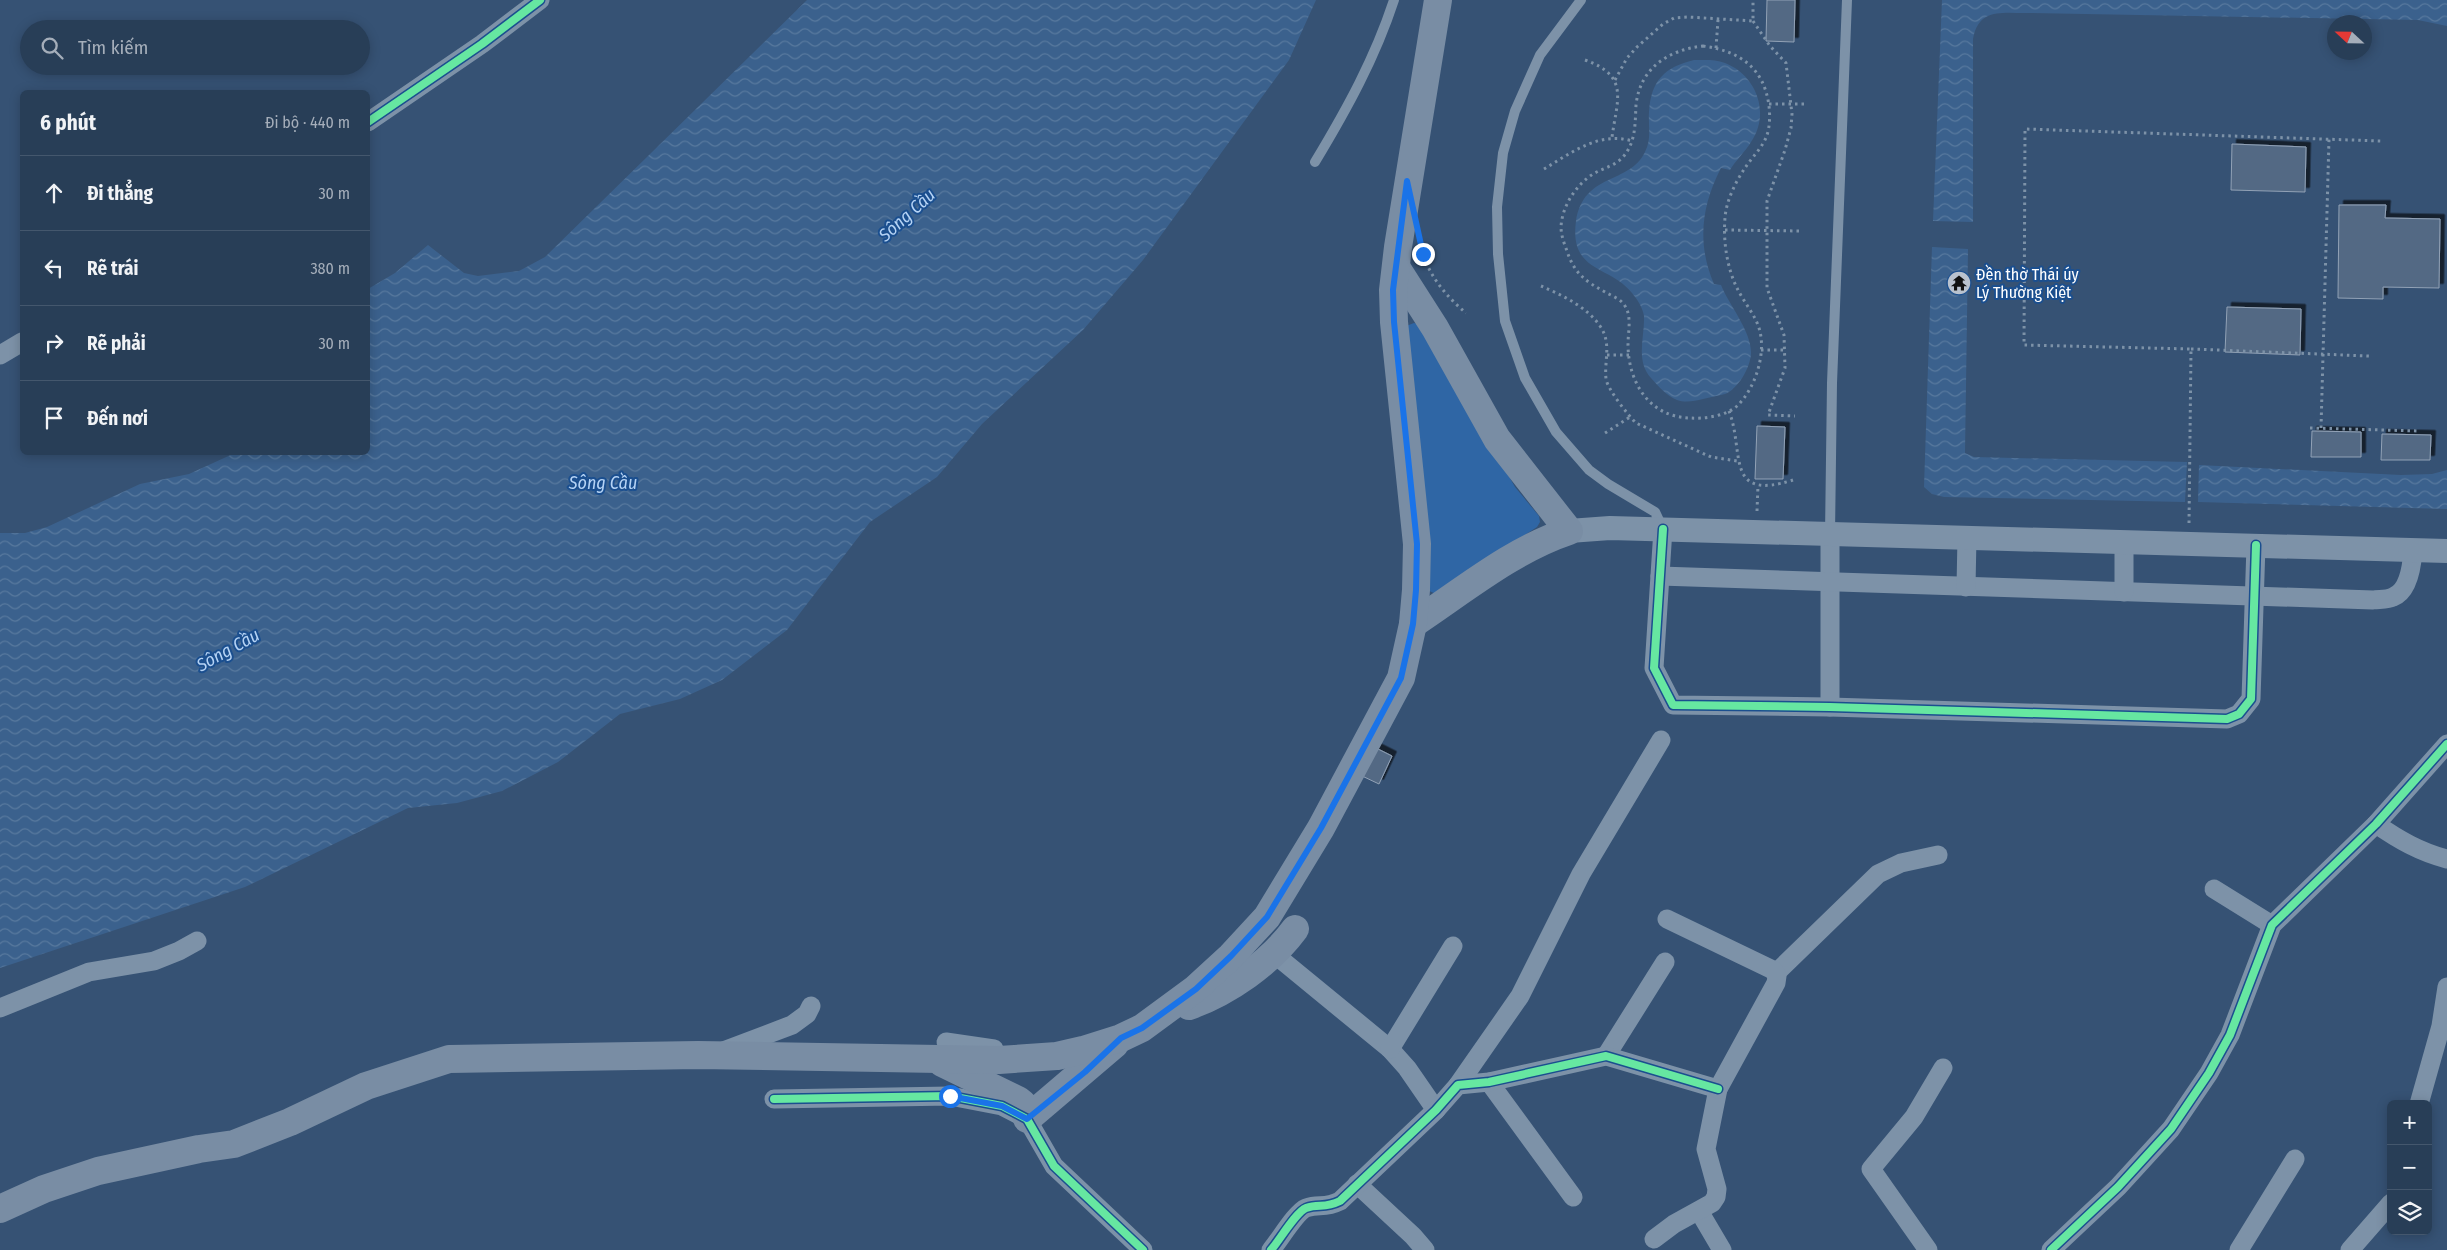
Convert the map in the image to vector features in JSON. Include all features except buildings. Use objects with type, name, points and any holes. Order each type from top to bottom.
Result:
[{"type":"main road","points":[[0,1209],[44,1189],[98,1171],[199,1148],[234,1144],[290,1122],[366,1086],[449,1059],[940,1051],[999,1060],[1056,1056],[1121,1038],[1154,1019],[1196,989],[1231,956],[1267,917],[1321,828],[1401,678],[1413,624],[1417,544],[1394,322],[1396,267],[1407,181],[1438,0]]},
{"type":"main road","points":[[1396,267],[1434,328],[1497,438],[1569,531],[1542,540],[1521,552],[1413,624]]},
{"type":"main road","points":[[1154,1019],[1197,1003],[1224,990],[1273,953],[1295,929]]},
{"type":"main road","points":[[940,1051],[1018,1100],[1023,1104],[1027,1119],[1085,1072],[1121,1038]]},
{"type":"street","points":[[370,121],[482,44],[540,0]]},
{"type":"street","points":[[0,354],[20,343]]},
{"type":"street","points":[[1569,531],[1610,528],[2256,544],[2447,551]]},
{"type":"street","points":[[1663,530],[1654,668],[1673,705],[1830,706],[2227,719],[2239,714],[2251,699],[2256,544]]},
{"type":"street","points":[[1830,534],[1830,706]]},
{"type":"street","points":[[1966,588],[1967,537]]},
{"type":"street","points":[[2124,541],[2124,592]]},
{"type":"street","points":[[1660,576],[1966,588],[2373,600],[2394,597],[2403,590],[2410,571],[2413,550]]},
{"type":"street","points":[[1271,1250],[1304,1209],[1313,1206],[1330,1206],[1340,1201],[1436,1110],[1458,1085],[1520,996],[1581,874],[1661,740]]},
{"type":"street","points":[[2052,1250],[2118,1187],[2171,1129],[2209,1074],[2230,1035],[2272,925],[2376,824],[2447,744]]},
{"type":"street","points":[[2376,824],[2405,844],[2424,853],[2447,859]]},
{"type":"street","points":[[1654,1239],[1674,1224],[1715,1200],[1717,1194],[1706,1149],[1718,1089],[1776,983],[1776,973],[1878,874],[1901,864],[1938,855]]},
{"type":"street","points":[[2214,890],[2272,925]]},
{"type":"street","points":[[1667,919],[1776,973]]},
{"type":"street","points":[[0,1008],[89,972],[154,961],[197,941]]},
{"type":"street","points":[[1390,1049],[1453,946]]},
{"type":"street","points":[[1273,953],[1390,1049],[1407,1068],[1436,1110]]},
{"type":"street","points":[[1606,1056],[1665,962]]},
{"type":"street","points":[[2420,1100],[2441,1026],[2447,988]]},
{"type":"street","points":[[715,1055],[792,1025],[807,1014],[811,1006]]},
{"type":"street","points":[[1458,1085],[1489,1082],[1606,1056],[1718,1089]]},
{"type":"street","points":[[1928,1250],[1871,1169],[1914,1117],[1942,1068]]},
{"type":"street","points":[[1489,1082],[1573,1197]]},
{"type":"street","points":[[774,1099],[950,1096],[1002,1106],[1027,1119],[1054,1166],[1143,1250]]},
{"type":"street","points":[[2242,1249],[2295,1159]]},
{"type":"street","points":[[1357,1184],[1413,1236],[1424,1250]]},
{"type":"street","points":[[2350,1250],[2387,1208]]},
{"type":"street","points":[[1699,1210],[1722,1250]]},
{"type":"lane","points":[[1315,162],[1351,102],[1372,59],[1394,0]]},
{"type":"lane","points":[[1581,0],[1540,55],[1516,111],[1503,153],[1497,207],[1498,254],[1505,321],[1525,378],[1556,432],[1590,470],[1608,484],[1655,512],[1663,530]]},
{"type":"lane","points":[[1830,534],[1832,383],[1847,0]]},
{"type":"path","points":[[1753,0],[1753,21],[1770,46],[1786,63],[1792,104],[1791,128],[1767,201],[1767,288],[1784,336],[1785,368],[1768,415],[1795,416]]},
{"type":"path","points":[[1615,80],[1627,58],[1663,24],[1674,18],[1688,17],[1753,21]]},
{"type":"path","points":[[1716,48],[1718,20]]},
{"type":"path","points":[[1688,48],[1716,48],[1738,56],[1750,65],[1762,79],[1769,104],[1770,117],[1767,136],[1745,168],[1731,195],[1725,217],[1726,255],[1731,272],[1737,288],[1759,328],[1761,350],[1754,378],[1737,406],[1729,410],[1706,417],[1689,418],[1665,413],[1653,407],[1636,385],[1630,367],[1628,314],[1625,305],[1620,299],[1580,276],[1570,260],[1561,229],[1568,201],[1578,188],[1594,173],[1622,158],[1632,141],[1640,83],[1658,61],[1671,53],[1688,48]]},
{"type":"path","points":[[1585,60],[1601,66],[1615,80],[1619,90],[1612,137]]},
{"type":"path","points":[[1769,104],[1805,104]]},
{"type":"path","points":[[2369,356],[2024,345],[2026,129],[2380,141]]},
{"type":"path","points":[[1544,169],[1581,147],[1612,137],[1632,141]]},
{"type":"path","points":[[2321,428],[2329,139]]},
{"type":"path","points":[[1725,230],[1801,231]]},
{"type":"path","points":[[1421,244],[1429,268],[1439,284],[1449,298],[1466,313]]},
{"type":"path","points":[[1541,286],[1575,303],[1595,320],[1605,336],[1608,384],[1630,417],[1645,428],[1710,457],[1737,461]]},
{"type":"path","points":[[2189,524],[2191,349]]},
{"type":"path","points":[[1761,350],[1784,350]]},
{"type":"path","points":[[1607,355],[1629,355]]},
{"type":"path","points":[[1729,410],[1735,430],[1737,461],[1741,472],[1751,482],[1758,484],[1774,486],[1793,480]]},
{"type":"path","points":[[1606,433],[1630,417]]},
{"type":"path","points":[[2310,428],[2418,431]]},
{"type":"path","points":[[1757,514],[1758,484]]},
{"type":"shaded area","points":[[1414,323],[1418,324],[1428,336],[1515,487],[1539,516],[1540,522],[1537,527],[1436,594],[1425,589],[1406,326]]},
{"type":"water","name":"Sông Cầu","points":[[807,0],[1316,0],[1289,60],[1143,260],[1083,330],[982,424],[937,477],[870,522],[787,630],[722,680],[680,699],[620,714],[558,762],[502,791],[457,803],[408,808],[245,887],[0,968],[0,533],[25,533],[47,527],[140,484],[189,474],[231,455],[370,455],[370,288],[395,273],[428,245],[464,273],[478,276],[519,271],[545,257]]},
{"type":"water","points":[[1942,0],[2447,0],[2447,26],[2418,20],[2372,19],[2372,15],[2327,15],[2327,18],[2003,13],[1987,17],[1976,28],[1973,39],[1973,222],[1933,221]]},
{"type":"water","points":[[1694,60],[1710,60],[1725,63],[1745,76],[1757,96],[1760,107],[1760,119],[1757,131],[1751,142],[1730,170],[1721,168],[1714,182],[1706,211],[1703,240],[1705,255],[1714,284],[1721,285],[1748,337],[1751,354],[1750,360],[1739,383],[1730,391],[1722,395],[1687,402],[1677,400],[1663,391],[1646,371],[1642,356],[1644,316],[1640,304],[1623,284],[1585,259],[1579,250],[1575,238],[1576,221],[1581,205],[1588,194],[1597,186],[1629,170],[1645,152],[1649,137],[1650,101],[1656,83],[1668,71]]},
{"type":"water","points":[[1932,247],[1968,249],[1965,453],[1974,457],[2187,462],[2185,502],[1944,497],[1932,494],[1924,487]]},
{"type":"water","points":[[2199,465],[2401,475],[2432,474],[2447,470],[2447,509],[2198,502]]},
{"type":"cycle path","points":[[370,121],[482,44],[540,0]]},
{"type":"cycle path","points":[[1663,529],[1654,668],[1673,705],[1830,707],[2227,719],[2239,714],[2251,699],[2256,545]]},
{"type":"cycle path","points":[[2051,1250],[2118,1187],[2171,1129],[2209,1073],[2230,1035],[2272,925],[2376,824],[2447,744]]},
{"type":"cycle path","points":[[1271,1250],[1293,1221],[1306,1208],[1330,1205],[1340,1201],[1436,1110],[1458,1085],[1489,1082],[1606,1056],[1718,1089]]},
{"type":"cycle path","points":[[774,1099],[950,1096],[1002,1106],[1027,1119],[1054,1166],[1143,1250]]},
{"type":"place","name":"Đền thờ Thái úy Lý Thường Kiệt","points":[[1959,283]]},
{"type":"route","points":[[950,1096],[1002,1106],[1027,1119],[1085,1072],[1121,1038],[1142,1028],[1196,989],[1231,956],[1267,917],[1321,828],[1401,678],[1413,624],[1417,544],[1394,322],[1393,290],[1407,181],[1423,254]]}]
